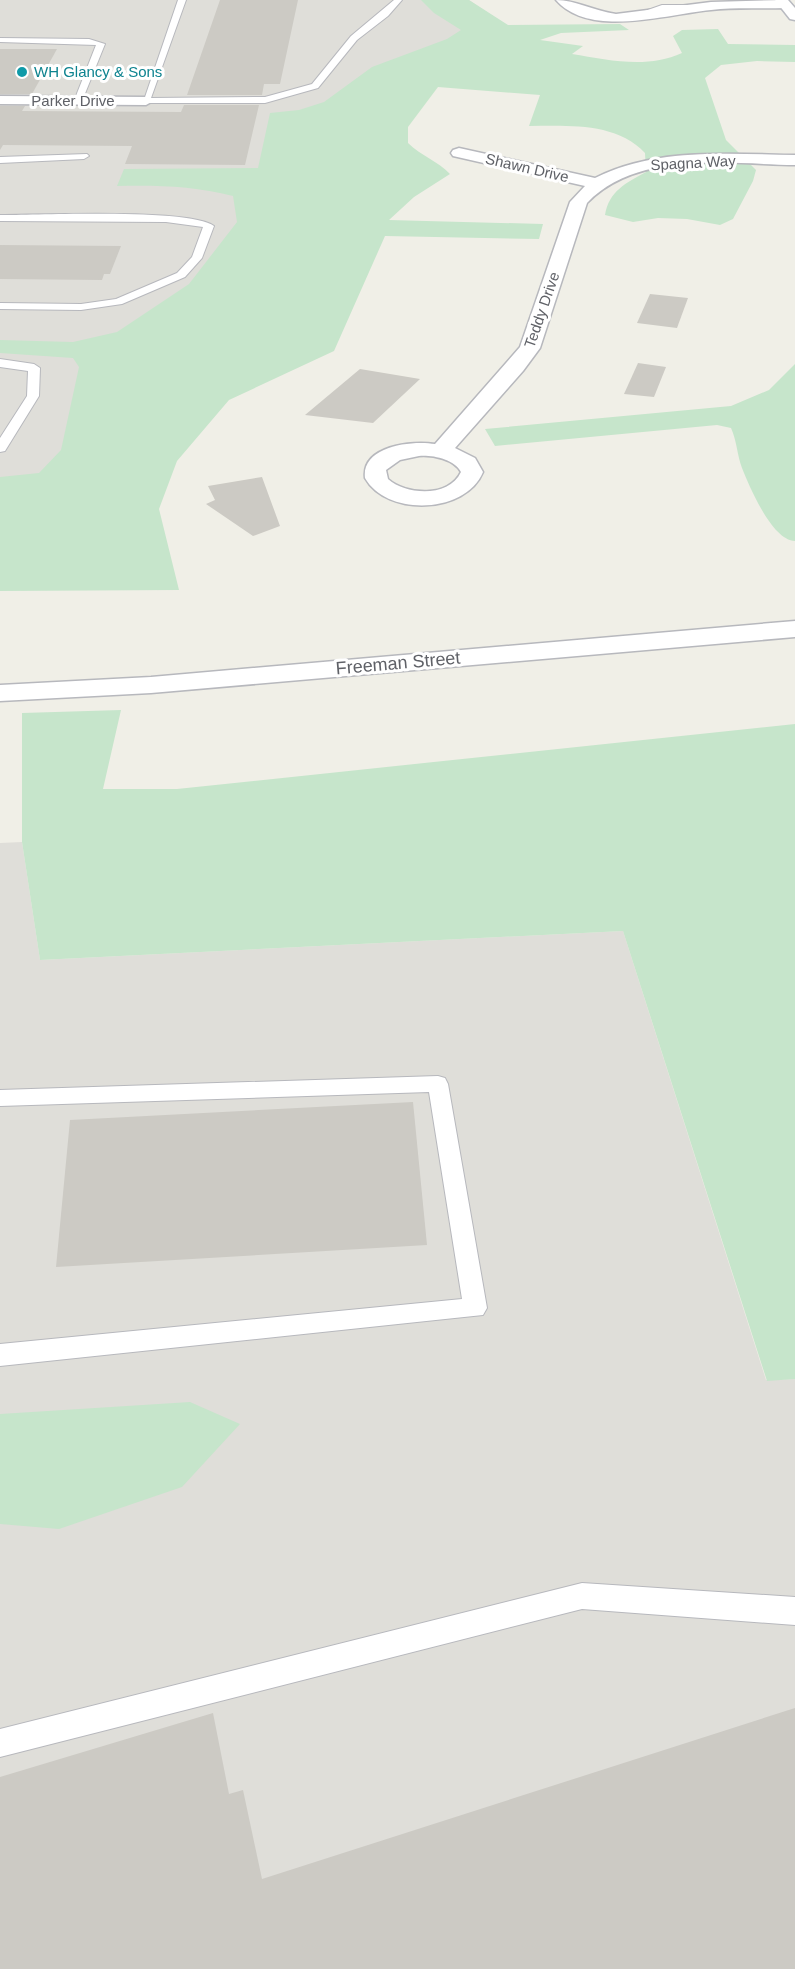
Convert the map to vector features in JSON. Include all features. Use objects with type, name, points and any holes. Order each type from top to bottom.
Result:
[{"type":"street","points":[[562,0],[572,7],[593,14],[620,17],[655,16],[710,6],[787,7]]},
{"type":"street","points":[[690,10],[787,7]]},
{"type":"street","name":"Parker Drive","points":[[0,100],[146,101]]},
{"type":"street","name":"Shawn Drive","points":[[459,153],[595,183]]},
{"type":"street","name":"Spagna Way","points":[[595,183],[627,170],[674,162],[795,160]]},
{"type":"street","name":"Teddy Drive","points":[[441,451],[516,367],[530,348],[576,209],[585,192],[595,183]]},
{"type":"street","name":"Freeman Street","points":[[0,693],[151,685],[795,629]]},
{"type":"lane","points":[[182,0],[146,101],[265,100],[315,86],[354,38],[385,14],[398,0]]},
{"type":"lane","points":[[655,16],[649,11],[662,7],[710,6]]},
{"type":"lane","points":[[0,40],[89,41],[101,44],[78,101]]},
{"type":"lane","points":[[0,160],[84,156]]},
{"type":"lane","points":[[0,218],[166,219],[197,222],[209,226],[197,258],[181,275],[118,302],[81,307],[0,306]]},
{"type":"lane","points":[[0,363],[34,368],[33,396],[0,448]]},
{"type":"lane","points":[[0,1098],[438,1084],[475,1308],[0,1355]]},
{"type":"lane","points":[[0,1743],[582,1596],[795,1611]]},
{"type":"shaded area","points":[[0,0],[469,0],[509,27],[386,75],[204,345],[0,510]]},
{"type":"shaded area","points":[[22,842],[40,960],[623,931],[766,1380],[795,1379],[795,1969],[0,1969],[0,843]]},
{"type":"green space","points":[[421,0],[469,0],[508,25],[620,24],[629,30],[561,33],[540,40],[583,46],[572,54],[613,61],[655,61],[682,53],[673,36],[682,30],[718,29],[728,44],[795,45],[795,62],[757,61],[721,65],[705,78],[726,140],[756,170],[753,181],[733,219],[720,225],[687,219],[658,218],[633,222],[605,215],[614,194],[625,184],[646,172],[645,153],[633,143],[606,131],[591,128],[529,126],[540,95],[438,87],[408,127],[408,143],[450,174],[414,197],[389,220],[543,224],[539,239],[385,236],[334,351],[229,400],[177,461],[159,509],[179,590],[0,591],[0,477],[39,473],[61,450],[79,367],[73,358],[0,353],[0,340],[73,342],[117,332],[189,284],[237,222],[233,196],[175,187],[117,186],[124,169],[258,168],[270,113],[299,110],[324,102],[372,67],[447,39],[461,30],[434,13]]},
{"type":"green space","points":[[795,364],[795,541],[778,532],[763,512],[742,468],[731,428],[717,425],[495,446],[485,429],[731,406],[769,390]]},
{"type":"green space","points":[[121,710],[103,789],[177,789],[795,724],[795,1379],[767,1381],[623,931],[40,960],[22,842],[22,713]]},
{"type":"green space","points":[[190,1402],[240,1424],[182,1487],[59,1529],[0,1524],[0,1414]]},
{"type":"building","points":[[220,0],[298,0],[280,84],[264,84],[262,95],[187,95]]},
{"type":"building","name":"WH Glancy & Sons","points":[[0,49],[57,49],[32,94],[0,94]]},
{"type":"building","points":[[184,105],[259,105],[245,165],[125,164],[132,146],[3,145],[0,150],[0,106],[25,106],[22,111],[181,112]]},
{"type":"building","points":[[0,245],[121,246],[110,274],[104,274],[102,280],[0,279]]},
{"type":"building","points":[[650,294],[688,298],[677,328],[637,323]]},
{"type":"building","points":[[638,363],[666,367],[654,397],[624,394]]},
{"type":"building","points":[[360,369],[420,379],[373,423],[305,415]]},
{"type":"building","points":[[262,477],[280,526],[253,536],[206,504],[215,500],[208,486]]},
{"type":"building","points":[[413,1102],[427,1245],[56,1267],[70,1120]]},
{"type":"building","points":[[795,1708],[795,1969],[0,1969],[0,1777],[213,1713],[229,1794],[243,1790],[262,1879]]},
{"type":"place","name":"WH Glancy & Sons","points":[[22,72]]}]
